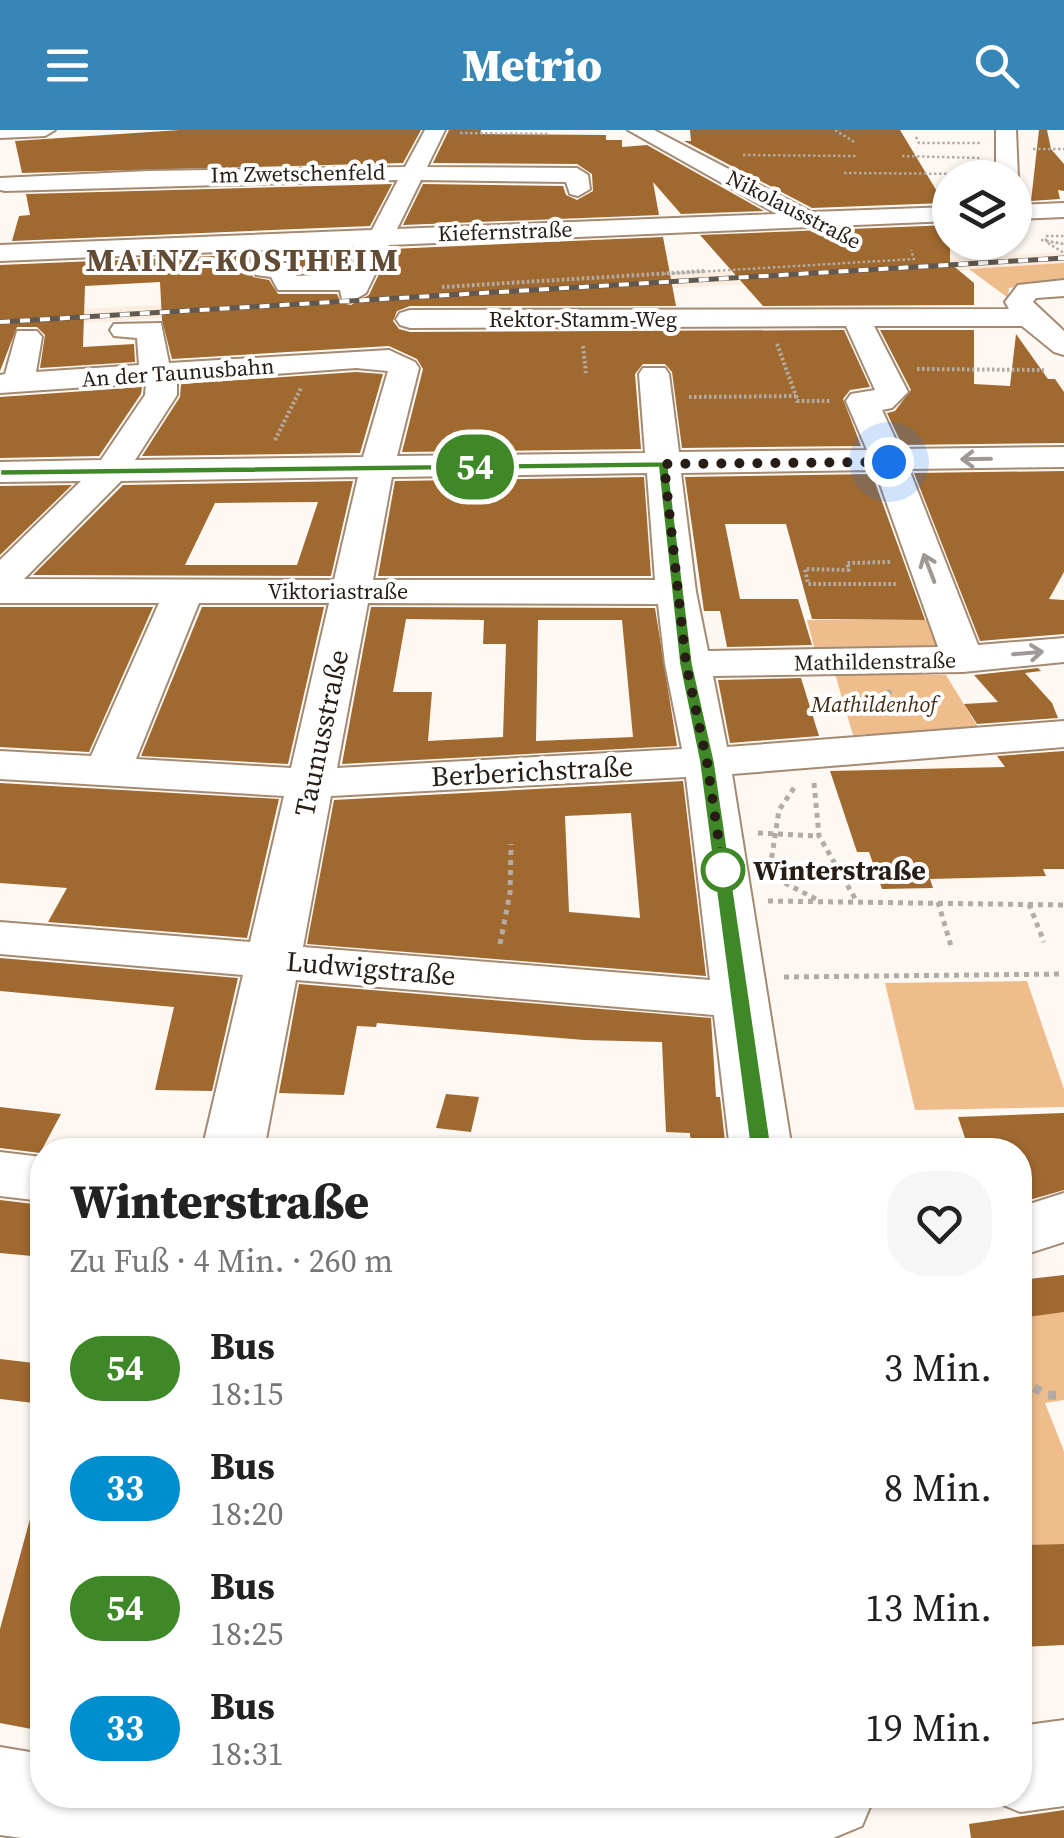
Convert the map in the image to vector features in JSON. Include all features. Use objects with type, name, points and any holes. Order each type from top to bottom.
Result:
[{"type":"street","points":[[7,131],[46,130]]},
{"type":"street","name":"Nikolausstraße","points":[[638,130],[808,221],[873,249],[911,250]]},
{"type":"street","points":[[318,373],[411,172],[434,132]]},
{"type":"street","name":"Im Zwetschenfeld","points":[[2,183],[128,186],[411,172],[577,175],[578,189]]},
{"type":"street","points":[[641,206],[782,206]]},
{"type":"street","points":[[1032,211],[1064,210]]},
{"type":"street","name":"Kiefernstraße","points":[[0,253],[47,263],[382,235],[567,229],[671,238],[741,234],[808,221],[932,215]]},
{"type":"street","points":[[567,229],[568,261]]},
{"type":"street","points":[[265,268],[280,269],[288,284],[353,294]]},
{"type":"street","points":[[1045,325],[1019,302],[1028,291],[1064,288]]},
{"type":"street","points":[[688,307],[1045,325]]},
{"type":"street","name":"Rektor-Stamm-Weg","points":[[410,320],[863,320]]},
{"type":"street","points":[[963,660],[862,401],[881,401],[892,392],[863,320],[1045,325]]},
{"type":"street","points":[[0,582],[112,471],[160,380],[151,329],[124,330]]},
{"type":"street","points":[[6,387],[27,337]]},
{"type":"street","name":"An der Taunusbahn","points":[[6,387],[318,373],[356,359]]},
{"type":"street","name":"Taunusstraße","points":[[236,1138],[350,591],[404,368],[389,359],[356,359]]},
{"type":"street","points":[[656,385],[676,592],[686,664],[707,762],[759,1138]]},
{"type":"street","points":[[0,472],[889,462],[1061,465]]},
{"type":"street","name":"Viktoriastraße","points":[[0,590],[676,592]]},
{"type":"street","points":[[109,768],[160,657],[183,592]]},
{"type":"street","name":"Mathildenstraße","points":[[686,664],[963,660],[1064,650]]},
{"type":"street","name":"Berberichstraße","points":[[0,765],[109,768],[311,783],[707,762],[796,771],[917,745],[1064,734]]},
{"type":"street","name":"Ludwigstraße","points":[[0,938],[490,978],[739,989]]},
{"type":"street","points":[[0,1174],[30,1178]]},
{"type":"street","points":[[1032,1227],[1064,1218]]},
{"type":"street","points":[[1032,1767],[1064,1763]]},
{"type":"street","points":[[0,1792],[30,1795]]},
{"type":"street","points":[[127,1808],[196,1825],[559,1811],[781,1812]]},
{"type":"path","points":[[835,130],[842,136],[852,136],[856,144]]},
{"type":"path","points":[[434,132],[549,134]]},
{"type":"path","points":[[916,138],[919,142],[1007,157]]},
{"type":"path","points":[[687,154],[856,156]]},
{"type":"path","points":[[902,156],[1007,157]]},
{"type":"path","points":[[911,156],[930,160]]},
{"type":"path","points":[[844,172],[1007,157]]},
{"type":"path","points":[[1064,236],[1043,239],[1064,253]]},
{"type":"path","points":[[1045,240],[1063,244]]},
{"type":"path","points":[[353,294],[914,259],[911,250]]},
{"type":"path","points":[[656,385],[796,396],[762,320]]},
{"type":"path","points":[[880,369],[1046,370]]},
{"type":"path","points":[[264,469],[302,387],[318,373]]},
{"type":"path","points":[[847,562],[931,573],[808,584],[805,570],[848,570],[847,562]]},
{"type":"path","points":[[880,661],[880,674],[917,745]]},
{"type":"path","points":[[822,901],[769,875],[779,810],[796,771],[817,788],[819,836],[857,901]]},
{"type":"path","points":[[717,832],[819,836]]},
{"type":"path","points":[[490,978],[506,924],[511,844]]},
{"type":"path","points":[[727,902],[1064,905]]},
{"type":"path","points":[[938,902],[951,946]]},
{"type":"path","points":[[1029,904],[1044,942]]},
{"type":"path","points":[[739,989],[1064,974]]},
{"type":"path","points":[[1032,1387],[1047,1395],[1064,1396]]},
{"type":"shaded area","points":[[1064,252],[1064,265],[0,328],[0,314],[932,260],[1032,260],[1032,254]]},
{"type":"green space","points":[[1064,263],[1064,281],[1009,288],[1008,298],[969,269]]},
{"type":"green space","points":[[807,620],[932,620],[940,653],[816,654]]},
{"type":"green space","name":"Mathildenhof","points":[[835,674],[946,675],[979,729],[853,735]]},
{"type":"green space","points":[[1027,981],[1064,1089],[1064,1107],[915,1110],[885,983]]},
{"type":"green space","points":[[1032,1308],[1064,1312],[1064,1400],[1045,1403],[1064,1451],[1064,1544],[1032,1545]]},
{"type":"building","points":[[180,130],[421,130],[403,163],[22,173],[15,141]]},
{"type":"building","points":[[449,130],[481,130],[480,134],[606,135],[606,140],[622,140],[622,147],[647,145],[764,211],[681,214],[653,182],[659,215],[403,225],[423,184],[563,186],[566,195],[577,200],[593,191],[592,174],[577,164],[433,163]]},
{"type":"building","points":[[690,130],[900,130],[932,183],[932,203],[812,208],[684,141],[691,141]]},
{"type":"building","points":[[1039,130],[1047,130],[1051,149],[1064,164],[1064,191],[1058,190],[1060,199],[1032,201]]},
{"type":"building","points":[[392,184],[370,226],[12,241],[19,216],[30,215],[26,194]]},
{"type":"building","points":[[932,226],[932,260],[950,260],[974,283],[974,305],[763,306],[700,235]]},
{"type":"building","points":[[663,237],[676,306],[410,306],[397,311],[393,321],[399,329],[410,332],[844,330],[870,387],[850,390],[843,399],[861,446],[682,448],[672,372],[665,364],[643,364],[635,374],[641,449],[402,452],[423,369],[417,359],[389,346],[172,359],[162,320],[160,282],[85,286],[83,347],[134,344],[135,362],[40,368],[45,335],[37,327],[17,327],[0,371],[0,265],[357,250],[347,269],[299,272],[289,259],[256,259],[249,267],[253,277],[269,280],[278,294],[337,294],[341,303],[351,305],[369,295],[391,249]]},
{"type":"building","points":[[880,330],[974,330],[974,384],[1010,386],[1016,334],[1048,379],[1055,379],[1064,392],[1064,443],[902,445],[887,413],[895,411],[911,390]]},
{"type":"building","points":[[356,372],[383,374],[360,453],[142,456],[180,397],[181,384]]},
{"type":"building","points":[[142,387],[99,456],[0,458],[0,397]]},
{"type":"building","points":[[1064,471],[1064,572],[1049,599],[1064,600],[1064,634],[980,641],[914,473]]},
{"type":"building","points":[[872,474],[925,620],[812,619],[786,524],[725,524],[740,599],[798,599],[812,645],[727,647],[720,611],[704,611],[685,477]]},
{"type":"building","points":[[644,477],[651,576],[378,576],[395,481]]},
{"type":"building","points":[[353,481],[331,576],[33,575],[123,485]],"holes":[[[318,502],[297,565],[185,565],[215,503]]]},
{"type":"building","points":[[72,485],[0,555],[0,486]]},
{"type":"building","points":[[0,607],[153,607],[89,752],[0,747]]},
{"type":"building","points":[[202,607],[324,607],[288,764],[141,756]]},
{"type":"building","points":[[371,607],[655,608],[677,746],[342,764]],"holes":[[[406,619],[484,620],[483,644],[506,644],[503,737],[428,741],[432,692],[393,692]],[[538,620],[622,620],[633,737],[536,741]]]},
{"type":"building","points":[[1038,668],[1041,671],[1025,673],[1052,703],[1058,718],[977,724],[964,704],[998,702],[974,675]]},
{"type":"building","points":[[801,678],[819,736],[730,743],[718,680]]},
{"type":"building","points":[[1064,751],[1064,869],[1043,869],[1046,876],[930,879],[933,888],[882,889],[869,852],[857,852],[830,771],[1005,767],[997,756]]},
{"type":"building","points":[[683,781],[706,976],[307,944],[334,800]],"holes":[[[631,813],[640,918],[569,912],[565,816]]]},
{"type":"building","points":[[0,783],[279,799],[247,938],[48,922],[67,888],[0,883]]},
{"type":"building","points":[[0,958],[238,978],[212,1091],[155,1090],[174,1007],[0,991]]},
{"type":"building","points":[[299,984],[711,1018],[716,1097],[720,1097],[725,1138],[690,1138],[690,1133],[666,1132],[662,1042],[584,1040],[377,1023],[376,1027],[357,1026],[344,1095],[279,1093]]},
{"type":"building","points":[[446,1094],[479,1097],[471,1132],[436,1128]]},
{"type":"building","points":[[0,1107],[61,1114],[48,1138],[30,1138],[30,1152],[0,1148]]},
{"type":"building","points":[[1064,1113],[1064,1190],[1032,1199],[1032,1138],[965,1138],[958,1117]]},
{"type":"building","points":[[0,1200],[30,1204],[30,1256],[0,1253]]},
{"type":"building","points":[[1064,1275],[1064,1312],[1032,1316],[1032,1279]]},
{"type":"building","points":[[0,1359],[30,1363],[30,1403],[0,1399]]},
{"type":"building","points":[[30,1519],[30,1729],[0,1723],[0,1629]]},
{"type":"building","points":[[1064,1544],[1064,1645],[1032,1646],[1032,1545]]},
{"type":"building","points":[[1064,1810],[1064,1838],[971,1838],[969,1824]]},
{"type":"railway","points":[[0,322],[1064,258]]},
{"type":"bus line","name":"54","points":[[0,472],[664,464],[686,664],[723,865],[759,1138]]},
{"type":"place","name":"Winterstraße","points":[[723,870]]},
{"type":"district","name":"MAINZ-KOSTHEIM","points":[[243,260]]},
{"type":"route","points":[[723,870],[707,762],[686,664],[664,464],[889,462]]}]
